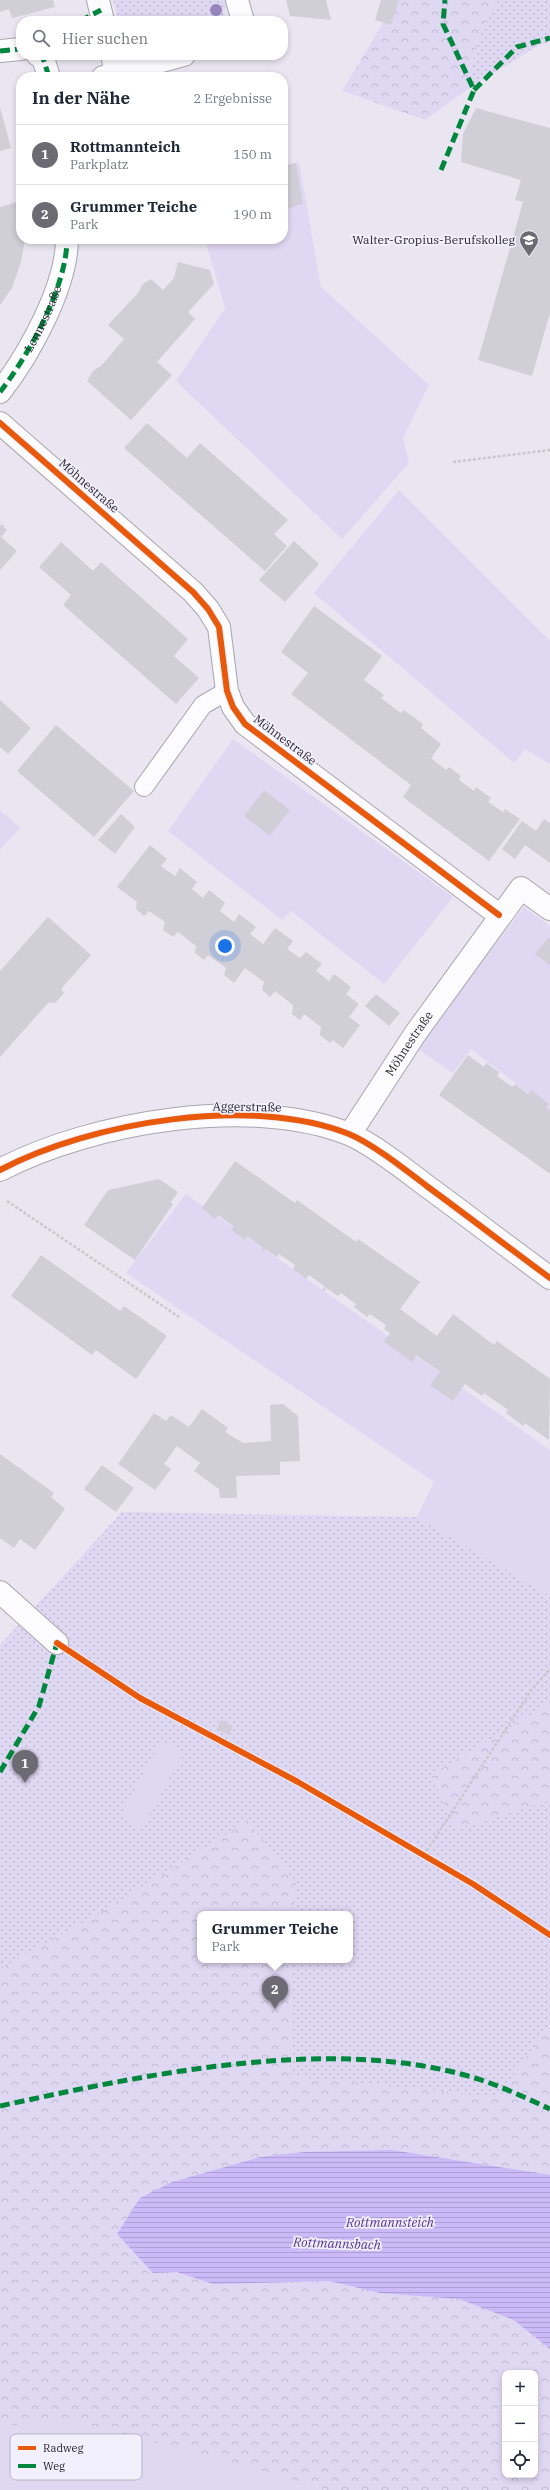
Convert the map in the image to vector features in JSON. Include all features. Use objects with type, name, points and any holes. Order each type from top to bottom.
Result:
[{"type":"street","points":[[98,0],[102,16]]},
{"type":"street","points":[[237,0],[242,16]]},
{"type":"street","points":[[0,51],[16,49]]},
{"type":"street","points":[[44,60],[47,72]]},
{"type":"street","points":[[110,68],[156,60]]},
{"type":"street","name":"Lennestraße","points":[[0,392],[40,332],[67,256],[67,244]]},
{"type":"street","name":"Möhnestraße","points":[[0,423],[193,592],[208,609],[219,627],[227,691],[233,707],[245,724],[499,915]]},
{"type":"street","name":"Möhnestraße","points":[[350,1134],[415,1034],[499,915],[521,888],[550,909]]},
{"type":"street","name":"Aggerstraße","points":[[0,1170],[19,1160],[63,1143],[156,1121],[226,1116],[294,1119],[350,1134],[399,1165],[550,1278]]},
{"type":"street","points":[[0,1592],[56,1643]]},
{"type":"lane","points":[[144,787],[203,705],[227,691]]},
{"type":"path","points":[[453,462],[550,450]]},
{"type":"path","points":[[0,1197],[179,1317]]},
{"type":"path","points":[[424,1855],[532,1689],[550,1669]]},
{"type":"green space","points":[[113,0],[225,0],[226,6],[223,16],[118,16]]},
{"type":"green space","points":[[397,0],[499,0],[478,41],[467,90],[425,120],[342,91]]},
{"type":"green space","points":[[414,0],[550,0],[550,42],[537,46],[467,90]]},
{"type":"green space","points":[[299,162],[321,287],[429,385],[403,438],[409,463],[342,539],[176,381],[225,308],[206,244],[288,244],[288,165]]},
{"type":"green space","points":[[399,490],[550,641],[550,764],[525,749],[514,763],[314,593]]},
{"type":"green space","points":[[233,739],[453,897],[384,984],[291,911],[282,920],[168,831]]},
{"type":"green space","points":[[0,810],[20,828],[0,850]]},
{"type":"green space","points":[[524,907],[550,926],[550,1110],[471,1049],[453,1073],[416,1048]]},
{"type":"green space","points":[[186,1194],[550,1450],[550,1596],[417,1517],[434,1482],[126,1273]]},
{"type":"green space","points":[[122,1512],[417,1517],[550,1596],[550,2490],[324,2490],[142,2440],[142,2434],[118,2434],[56,2417],[0,2428],[0,1645]]},
{"type":"green space","points":[[550,1703],[550,1801],[456,1829],[431,1775]]},
{"type":"green space","points":[[162,1740],[184,1753],[141,1829],[120,1816]]},
{"type":"green space","points":[[248,1821],[296,1882],[295,1911],[197,1911],[197,1963],[293,1963],[290,2076],[498,2097],[550,2025],[550,2175],[392,2150],[305,2152],[260,2157],[172,2182],[153,2273],[177,2272],[213,2284],[329,2281],[380,2293],[459,2299],[514,2320],[550,2349],[550,2490],[324,2490],[253,2468],[142,2450],[142,2434],[38,2434],[0,2428],[0,1968],[98,1914]]},
{"type":"green space","points":[[56,2417],[122,2434],[10,2434],[10,2480],[142,2480],[142,2439],[253,2468],[324,2490],[0,2490],[0,2428]]},
{"type":"water","name":"Rottmannsteich","points":[[392,2150],[550,2175],[550,2349],[514,2320],[459,2299],[380,2293],[329,2281],[213,2284],[177,2272],[153,2273],[117,2234],[140,2198],[172,2182],[260,2157],[305,2152]]},
{"type":"building","points":[[0,0],[53,0],[55,7],[12,18],[9,9],[0,12]]},
{"type":"building","points":[[286,0],[326,0],[331,20],[290,16]]},
{"type":"building","points":[[381,0],[399,0],[391,25],[375,20]]},
{"type":"building","points":[[0,107],[11,148],[0,151]]},
{"type":"building","name":"Walter-Gropius-Berufskolleg","points":[[476,108],[550,128],[550,313],[532,376],[478,360],[523,202],[515,200],[521,180],[461,162],[463,134]]},
{"type":"building","points":[[296,163],[303,204],[288,208],[288,165]]},
{"type":"building","points":[[16,202],[16,244],[24,245],[21,262],[12,288],[0,305],[0,207]]},
{"type":"building","points":[[178,262],[210,270],[214,284],[188,312],[195,319],[157,362],[172,375],[131,420],[87,381],[93,371],[102,365],[124,339],[108,325],[138,293],[143,284],[151,279],[163,290],[174,278]]},
{"type":"building","points":[[147,423],[187,458],[200,443],[288,520],[274,534],[287,546],[265,571],[124,448]]},
{"type":"building","points":[[2,524],[7,530],[1,537],[17,551],[0,570],[0,526]]},
{"type":"building","points":[[294,541],[319,564],[285,602],[259,580]]},
{"type":"building","points":[[61,542],[93,571],[101,562],[188,639],[174,656],[199,678],[176,704],[63,605],[71,595],[39,567]]},
{"type":"building","points":[[314,606],[382,656],[364,680],[384,695],[381,698],[401,713],[404,710],[423,724],[421,728],[441,744],[431,758],[446,770],[449,767],[461,776],[459,780],[474,791],[476,787],[491,798],[488,802],[503,812],[505,809],[520,819],[489,861],[403,797],[411,785],[291,694],[308,673],[281,652]]},
{"type":"building","points":[[0,700],[31,728],[8,754],[0,747]]},
{"type":"building","points":[[56,725],[134,791],[94,837],[17,771]]},
{"type":"building","points":[[264,790],[290,810],[270,836],[244,816]]},
{"type":"building","points":[[121,814],[135,827],[115,854],[98,840]]},
{"type":"building","points":[[544,819],[550,823],[550,863],[525,845],[515,859],[502,849],[522,821],[536,831]]},
{"type":"building","points":[[150,845],[167,859],[161,866],[175,876],[180,868],[197,882],[192,889],[203,898],[209,890],[225,903],[220,911],[234,922],[239,914],[256,927],[250,934],[263,944],[275,928],[293,941],[287,949],[300,958],[306,952],[322,964],[316,971],[329,981],[334,974],[351,987],[346,994],[359,1004],[349,1017],[360,1025],[343,1048],[333,1040],[330,1043],[320,1035],[321,1027],[304,1014],[300,1020],[292,1014],[293,1005],[275,991],[270,997],[262,990],[264,982],[245,968],[234,983],[224,975],[226,968],[208,955],[204,960],[195,953],[196,946],[178,932],[173,937],[163,930],[165,922],[149,911],[144,916],[136,909],[137,902],[117,887]]},
{"type":"building","points":[[48,917],[91,955],[61,989],[64,993],[55,1003],[49,1002],[0,1057],[0,971]]},
{"type":"building","points":[[548,938],[550,939],[550,965],[535,954]]},
{"type":"building","points":[[376,994],[400,1013],[389,1026],[365,1006]]},
{"type":"building","points":[[468,1055],[484,1067],[486,1063],[499,1072],[497,1076],[512,1087],[515,1084],[528,1094],[531,1090],[549,1104],[546,1107],[550,1110],[550,1174],[439,1095]]},
{"type":"building","points":[[235,1161],[295,1203],[297,1200],[356,1242],[358,1239],[420,1282],[400,1309],[437,1336],[453,1314],[494,1345],[497,1341],[550,1379],[549,1440],[525,1423],[523,1426],[506,1413],[508,1410],[484,1393],[482,1396],[465,1384],[453,1401],[430,1385],[440,1372],[416,1355],[412,1362],[384,1342],[390,1333],[384,1329],[386,1325],[370,1314],[367,1317],[354,1307],[356,1304],[341,1293],[338,1296],[326,1288],[324,1291],[322,1290],[325,1287],[309,1275],[306,1279],[293,1269],[295,1265],[279,1254],[277,1257],[265,1249],[262,1252],[263,1248],[247,1236],[245,1240],[231,1230],[234,1227],[218,1215],[215,1219],[202,1208]]},
{"type":"building","points":[[159,1179],[178,1192],[171,1202],[173,1204],[135,1260],[84,1225],[108,1190]]},
{"type":"building","points":[[41,1255],[120,1311],[124,1306],[167,1336],[136,1379],[96,1350],[92,1355],[11,1296]]},
{"type":"building","points":[[283,1404],[298,1416],[300,1461],[280,1462],[280,1475],[236,1476],[237,1498],[220,1498],[219,1489],[194,1471],[200,1463],[177,1446],[164,1464],[171,1469],[155,1490],[118,1464],[154,1413],[166,1421],[171,1415],[189,1427],[202,1409],[228,1428],[225,1432],[243,1443],[271,1441],[270,1405]]},
{"type":"building","points":[[0,1454],[54,1493],[51,1497],[65,1509],[35,1550],[20,1539],[14,1548],[0,1538]]},
{"type":"building","points":[[102,1465],[134,1488],[116,1512],[84,1489]]},
{"type":"building","points":[[221,1720],[233,1726],[229,1735],[217,1729]]},
{"type":"marked path","points":[[441,170],[474,90],[443,24],[445,0]]},
{"type":"marked path","points":[[90,16],[101,10]]},
{"type":"marked path","points":[[474,90],[517,47],[550,38]]},
{"type":"marked path","points":[[0,51],[16,49]]},
{"type":"marked path","points":[[44,60],[47,72]]},
{"type":"marked path","points":[[0,392],[23,359],[44,319],[61,278],[66,244]]},
{"type":"marked path","points":[[0,1772],[39,1706],[57,1643],[58,1644]]},
{"type":"marked path","points":[[0,2106],[115,2082],[176,2072],[238,2064],[299,2059],[360,2059],[419,2065],[475,2078],[504,2088],[550,2109]]},
{"type":"cycle path","points":[[0,423],[193,592],[208,609],[219,627],[227,691],[233,707],[245,724],[499,915]]},
{"type":"cycle path","points":[[0,1170],[37,1153],[79,1139],[125,1127],[172,1119],[220,1116],[266,1116],[310,1122],[349,1134],[379,1151],[550,1278]]},
{"type":"cycle path","points":[[57,1643],[140,1698],[298,1782],[473,1884],[550,1935]]},
{"type":"place","name":"Walter-Gropius-Berufskolleg","points":[[529,257]]},
{"type":"place","name":"Rottmannteich","points":[[25,1783]]},
{"type":"place","name":"Grummer Teiche","points":[[275,2009]]},
{"type":"water label","name":"Rottmannsbach","points":[[337,2243]]}]
